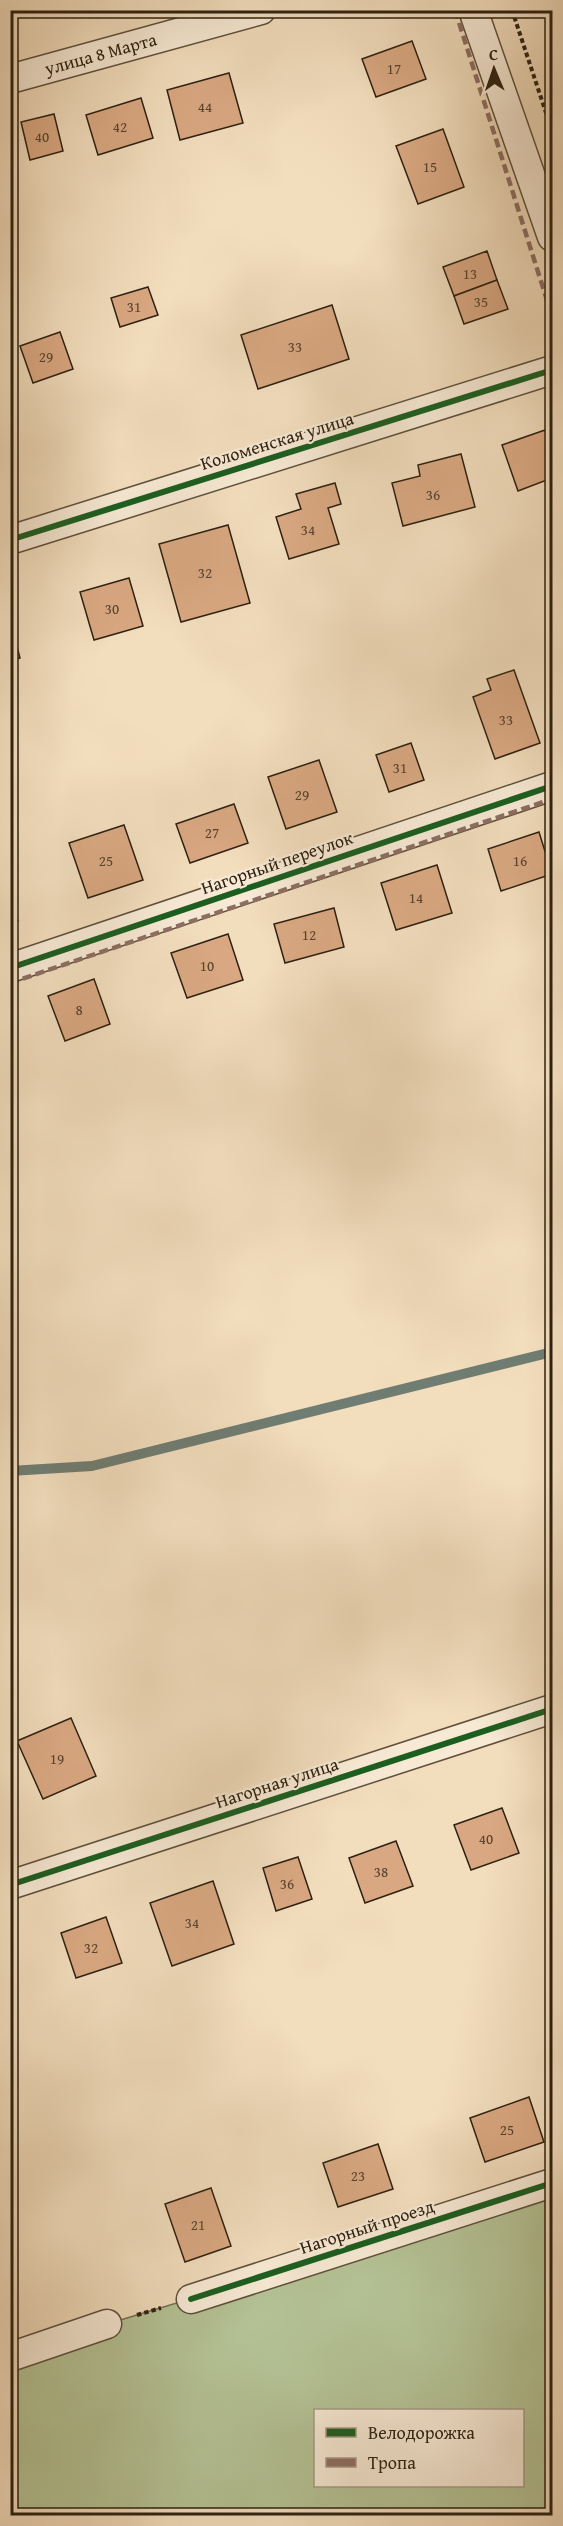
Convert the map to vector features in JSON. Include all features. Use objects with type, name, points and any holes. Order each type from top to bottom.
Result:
[{"type":"street","name":"улица 8 Марта","points":[[10,79],[261,10]]},
{"type":"street","points":[[473,10],[552,237]]},
{"type":"street","name":"Коломенская улица","points":[[10,540],[552,370]]},
{"type":"street","name":"Нагорный переулок","points":[[10,968],[552,786]]},
{"type":"street","name":"Нагорная улица","points":[[10,1885],[552,1709]]},
{"type":"street","name":"Нагорный проезд","points":[[191,2299],[552,2183]]},
{"type":"street","points":[[10,2357],[107,2324]]},
{"type":"path","points":[[512,10],[552,131]]},
{"type":"path","points":[[107,2324],[191,2299]]},
{"type":"green space","points":[[552,2190],[552,2515],[11,2515],[10,2358],[107,2324]]},
{"type":"building","points":[[412,41],[426,79],[376,97],[362,59]]},
{"type":"building","points":[[229,73],[243,123],[180,140],[167,90]]},
{"type":"building","points":[[141,98],[153,138],[98,155],[86,115]]},
{"type":"building","points":[[54,114],[63,151],[30,160],[21,122]]},
{"type":"building","points":[[443,129],[464,187],[418,204],[396,146]]},
{"type":"building","points":[[487,251],[497,280],[454,296],[443,267]]},
{"type":"building","points":[[497,280],[508,309],[464,324],[454,296]]},
{"type":"building","points":[[148,287],[158,315],[120,327],[111,298]]},
{"type":"building","points":[[332,305],[349,359],[258,389],[241,335]]},
{"type":"building","points":[[60,332],[73,369],[33,383],[20,346]]},
{"type":"building","points":[[545,430],[552,452],[552,478],[518,491],[502,445]]},
{"type":"building","points":[[461,454],[475,507],[403,526],[392,483],[420,476],[418,465]]},
{"type":"building","points":[[335,483],[341,504],[328,508],[339,544],[289,559],[276,517],[301,509],[296,494]]},
{"type":"building","points":[[228,525],[250,603],[181,622],[159,544]]},
{"type":"building","points":[[129,578],[143,626],[94,640],[80,592]]},
{"type":"building","points":[[10,620],[20,658],[10,661]]},
{"type":"building","points":[[514,670],[540,743],[495,759],[473,697],[491,690],[487,679]]},
{"type":"building","points":[[411,743],[424,780],[389,792],[376,755]]},
{"type":"building","points":[[319,760],[337,812],[286,829],[268,777]]},
{"type":"building","points":[[234,804],[248,843],[190,863],[176,824]]},
{"type":"building","points":[[124,825],[143,880],[88,898],[69,843]]},
{"type":"building","points":[[539,832],[552,874],[501,891],[488,849]]},
{"type":"building","points":[[437,865],[452,913],[396,930],[381,883]]},
{"type":"building","points":[[10,897],[18,921],[10,923]]},
{"type":"building","points":[[334,908],[344,947],[285,963],[274,924]]},
{"type":"building","points":[[228,934],[243,980],[187,998],[171,953]]},
{"type":"building","points":[[94,979],[110,1024],[65,1041],[48,996]]},
{"type":"building","points":[[71,1718],[96,1776],[43,1799],[17,1741]]},
{"type":"building","points":[[502,1808],[519,1853],[471,1870],[454,1825]]},
{"type":"building","points":[[396,1841],[413,1886],[365,1903],[349,1858]]},
{"type":"building","points":[[298,1857],[312,1899],[276,1911],[263,1868]]},
{"type":"building","points":[[213,1881],[234,1944],[172,1966],[150,1903]]},
{"type":"building","points":[[106,1917],[122,1963],[76,1978],[61,1933]]},
{"type":"building","points":[[529,2097],[544,2142],[485,2162],[470,2118]]},
{"type":"building","points":[[378,2144],[393,2189],[338,2207],[323,2163]]},
{"type":"building","points":[[211,2188],[231,2246],[185,2262],[165,2204]]},
{"type":"waterway","points":[[10,1471],[92,1466],[552,1352]]},
{"type":"marked path","points":[[455,10],[552,316]]},
{"type":"marked path","points":[[10,983],[552,799]]},
{"type":"cycle path","points":[[10,540],[552,370]]},
{"type":"cycle path","points":[[10,968],[552,786]]},
{"type":"cycle path","points":[[10,1885],[552,1709]]},
{"type":"cycle path","points":[[191,2299],[552,2183]]}]
